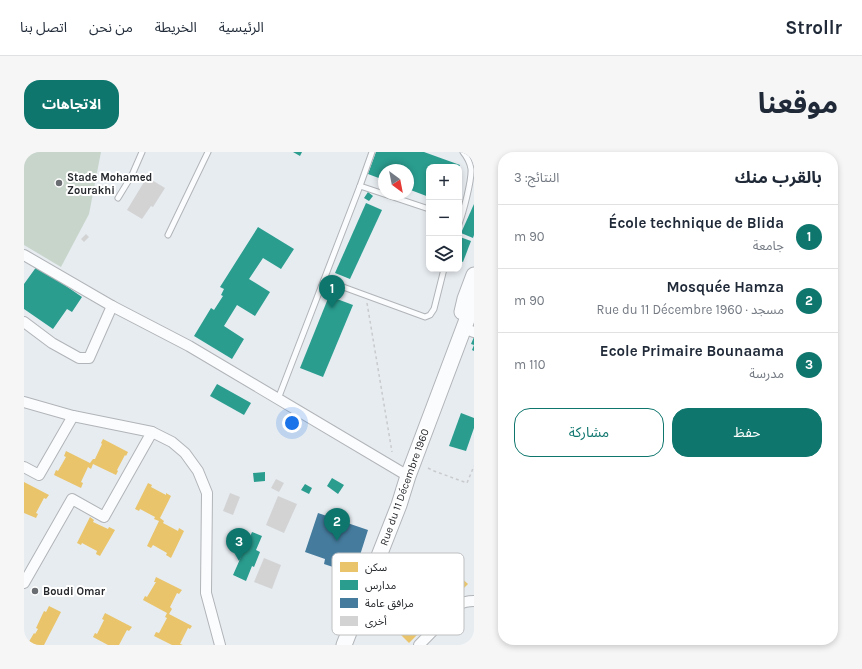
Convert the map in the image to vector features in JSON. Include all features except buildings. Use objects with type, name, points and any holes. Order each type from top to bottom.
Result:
[{"type":"main road","name":"Rue du 11 Décembre 1960","points":[[469,330],[462,312],[463,305],[474,275]]},
{"type":"main road","name":"Rue du 11 Décembre 1960","points":[[469,330],[474,301]]},
{"type":"main road","name":"Rue du 11 Décembre 1960","points":[[380,553],[399,505],[408,476],[474,316]]},
{"type":"main road","name":"Rue du 11 Décembre 1960","points":[[344,645],[348,635]]},
{"type":"street","points":[[24,254],[112,306],[190,346],[408,476]]},
{"type":"street","points":[[24,322],[59,347],[79,358],[88,358],[112,306]]},
{"type":"street","points":[[24,402],[73,416],[152,432],[172,442],[186,453],[198,471],[207,494],[206,593],[220,645]]},
{"type":"street","points":[[24,467],[39,475],[73,416]]},
{"type":"street","points":[[24,583],[72,499],[104,516],[152,432]]},
{"type":"street","points":[[464,603],[474,601]]},
{"type":"street","points":[[419,645],[429,635]]},
{"type":"lane","points":[[118,198],[132,175],[142,152]]},
{"type":"lane","points":[[168,235],[208,152]]},
{"type":"lane","points":[[278,399],[372,152]]},
{"type":"lane","points":[[462,213],[471,170],[469,160],[463,152]]},
{"type":"lane","points":[[360,186],[426,208]]},
{"type":"lane","points":[[324,280],[426,318],[434,309],[443,272]]},
{"type":"path","points":[[365,296],[392,452]]},
{"type":"path","points":[[428,468],[467,483],[474,466]]},
{"type":"shaded area","name":"Stade Mohamed Zourakhi","points":[[24,152],[101,152],[89,214],[61,267],[24,245]]},
{"type":"place","name":"Stade Mohamed Zourakhi","points":[[59,183]]},
{"type":"place","name":"École technique de Blida","points":[[332,308]]},
{"type":"place","name":"Mosquée Hamza","points":[[337,541]]},
{"type":"place","name":"Ecole Primaire Bounaama","points":[[239,561]]},
{"type":"place","name":"Boudi Omar","points":[[35,591]]}]
